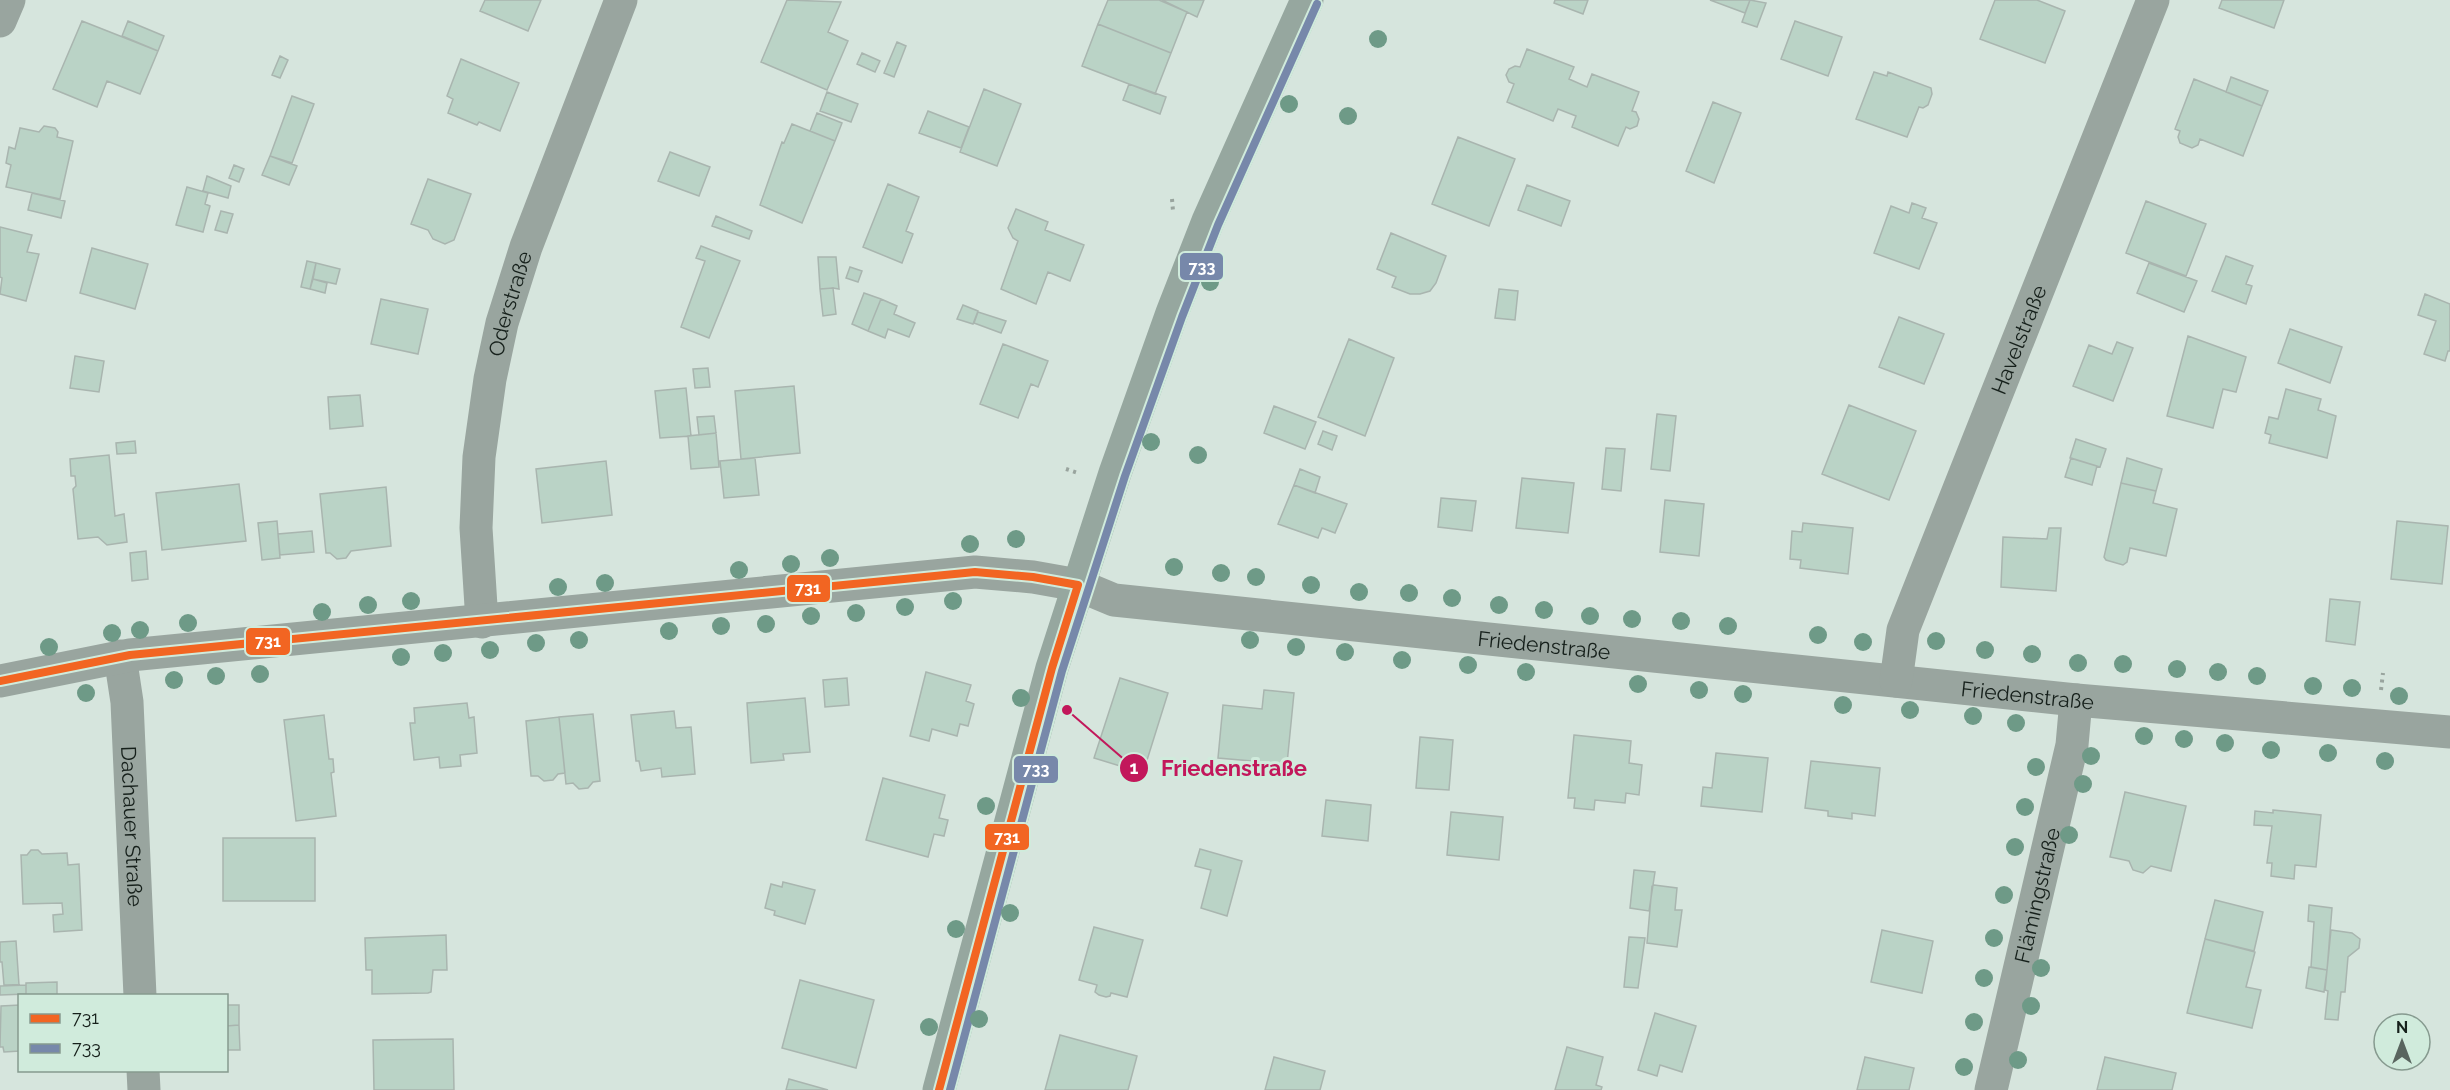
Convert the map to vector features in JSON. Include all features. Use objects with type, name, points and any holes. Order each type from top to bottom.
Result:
[{"type":"main road","points":[[939,1090],[1052,668],[1078,585],[1172,313],[1208,221],[1307,0]]},
{"type":"street","points":[[0,21],[9,0]]},
{"type":"street","name":"Oderstraße","points":[[482,622],[476,528],[479,457],[490,379],[502,323],[538,217],[621,0]]},
{"type":"street","name":"Havelstraße","points":[[1896,681],[1903,630],[2153,0]]},
{"type":"street","name":"Friedenstraße","points":[[0,681],[120,656],[975,572],[1033,577],[1078,585],[1114,600],[2076,700],[2450,732]]},
{"type":"street","name":"Dachauer Straße","points":[[120,656],[127,702],[140,994]]},
{"type":"street","name":"Flämingstraße","points":[[1991,1090],[2072,745],[2076,700]]},
{"type":"street","points":[[143,1072],[144,1090]]},
{"type":"building","points":[[485,0],[541,0],[528,31],[480,11]]},
{"type":"building","points":[[787,0],[841,2],[828,32],[848,41],[827,90],[761,62]]},
{"type":"building","points":[[1108,0],[1159,0],[1187,12],[1171,53],[1098,24]]},
{"type":"building","points":[[1162,0],[1204,0],[1197,17]]},
{"type":"building","points":[[1555,0],[1588,0],[1583,14],[1554,3]]},
{"type":"building","points":[[1710,0],[1750,0],[1745,13]]},
{"type":"building","points":[[1750,0],[1766,3],[1757,27],[1742,22]]},
{"type":"building","points":[[1995,0],[2037,0],[2065,11],[2045,63],[1980,39]]},
{"type":"building","points":[[2222,0],[2284,0],[2274,28],[2219,8]]},
{"type":"building","points":[[82,21],[158,51],[140,94],[107,81],[97,107],[53,89]]},
{"type":"building","points":[[128,21],[164,36],[158,51],[122,36]]},
{"type":"building","points":[[1795,21],[1842,37],[1828,76],[1781,59]]},
{"type":"building","points":[[1098,24],[1171,53],[1155,94],[1082,66]]},
{"type":"building","points":[[897,42],[906,46],[894,77],[884,73]]},
{"type":"building","points":[[1527,49],[1574,67],[1569,79],[1587,87],[1592,74],[1639,92],[1632,111],[1636,112],[1639,119],[1637,126],[1630,129],[1626,127],[1618,146],[1572,127],[1576,116],[1558,109],[1553,121],[1507,102],[1514,84],[1509,82],[1506,75],[1509,69],[1515,66],[1520,67]]},
{"type":"building","points":[[862,53],[880,61],[875,72],[857,64]]},
{"type":"building","points":[[280,56],[288,60],[280,78],[272,75]]},
{"type":"building","points":[[461,59],[519,83],[500,131],[479,122],[477,125],[448,113],[453,99],[447,96]]},
{"type":"building","points":[[1874,72],[1887,76],[1888,72],[1931,88],[1932,94],[1928,105],[1923,108],[1919,107],[1907,137],[1856,119]]},
{"type":"building","points":[[2231,77],[2268,91],[2262,106],[2226,92]]},
{"type":"building","points":[[2194,79],[2262,106],[2243,156],[2200,139],[2198,145],[2192,148],[2180,143],[2178,137],[2180,131],[2175,129]]},
{"type":"building","points":[[1129,84],[1166,97],[1160,114],[1123,100]]},
{"type":"building","points":[[984,89],[1021,104],[997,166],[960,152]]},
{"type":"building","points":[[827,92],[858,104],[851,122],[820,111]]},
{"type":"building","points":[[292,96],[314,104],[292,163],[270,156]]},
{"type":"building","points":[[1713,102],[1741,113],[1714,183],[1686,171]]},
{"type":"building","points":[[928,111],[969,127],[961,148],[919,133]]},
{"type":"building","points":[[817,113],[842,123],[835,141],[810,131]]},
{"type":"building","points":[[792,124],[835,141],[802,223],[760,205],[782,142],[784,143]]},
{"type":"building","points":[[44,126],[55,128],[58,132],[57,137],[73,141],[60,199],[6,187],[11,165],[6,163],[9,147],[15,149],[20,128],[39,132]]},
{"type":"building","points":[[1458,137],[1515,159],[1489,226],[1432,204]]},
{"type":"building","points":[[670,152],[710,167],[699,196],[658,181]]},
{"type":"building","points":[[270,156],[297,166],[289,185],[262,175]]},
{"type":"building","points":[[234,165],[244,169],[239,182],[229,178]]},
{"type":"building","points":[[207,176],[231,186],[228,198],[203,191]]},
{"type":"building","points":[[428,179],[471,194],[454,240],[445,244],[433,239],[428,230],[411,224]]},
{"type":"building","points":[[888,184],[919,197],[906,231],[913,234],[902,263],[863,247]]},
{"type":"building","points":[[1527,185],[1570,201],[1561,226],[1518,210]]},
{"type":"building","points":[[187,187],[208,193],[205,204],[210,206],[203,232],[176,225]]},
{"type":"building","points":[[32,193],[65,201],[61,218],[28,210]]},
{"type":"building","points":[[2146,201],[2206,224],[2186,276],[2126,253]]},
{"type":"building","points":[[1912,203],[1926,208],[1922,218],[1937,223],[1919,269],[1874,253],[1891,206],[1909,213]]},
{"type":"building","points":[[1016,209],[1048,222],[1045,230],[1084,245],[1070,281],[1048,272],[1036,304],[1001,289],[1018,241],[1013,238],[1008,228]]},
{"type":"building","points":[[221,211],[233,214],[227,233],[215,230]]},
{"type":"building","points":[[716,216],[752,231],[749,239],[712,226]]},
{"type":"building","points":[[0,227],[32,235],[27,252],[39,254],[26,301],[0,294],[2,278],[0,277]]},
{"type":"building","points":[[1391,233],[1446,256],[1436,283],[1430,291],[1410,294],[1392,287],[1396,277],[1377,269]]},
{"type":"building","points":[[701,246],[740,261],[709,338],[681,327],[705,261],[696,258]]},
{"type":"building","points":[[92,248],[148,264],[135,309],[80,293]]},
{"type":"building","points":[[2226,256],[2253,266],[2246,284],[2252,286],[2246,304],[2212,291]]},
{"type":"building","points":[[818,257],[836,257],[839,289],[820,289]]},
{"type":"building","points":[[307,261],[316,263],[310,289],[301,287]]},
{"type":"building","points":[[316,263],[340,269],[336,284],[313,279]]},
{"type":"building","points":[[2149,263],[2197,281],[2184,312],[2137,293]]},
{"type":"building","points":[[850,267],[862,271],[858,282],[846,278]]},
{"type":"building","points":[[313,279],[327,283],[325,293],[310,289]]},
{"type":"building","points":[[833,288],[836,314],[823,316],[820,289]]},
{"type":"building","points":[[1499,289],[1518,291],[1515,320],[1495,318]]},
{"type":"building","points":[[864,293],[881,299],[868,331],[852,324]]},
{"type":"building","points":[[2425,294],[2450,304],[2450,351],[2445,361],[2424,354],[2436,321],[2418,315]]},
{"type":"building","points":[[381,299],[428,309],[418,354],[371,344]]},
{"type":"building","points":[[881,299],[897,306],[894,314],[915,323],[909,337],[888,329],[885,338],[868,331]]},
{"type":"building","points":[[963,305],[978,311],[973,324],[957,319]]},
{"type":"building","points":[[978,312],[1006,321],[1001,333],[974,323]]},
{"type":"building","points":[[1899,317],[1944,334],[1924,384],[1879,367]]},
{"type":"building","points":[[2290,329],[2342,347],[2330,383],[2278,363]]},
{"type":"building","points":[[2188,336],[2246,357],[2236,392],[2223,389],[2213,428],[2167,416]]},
{"type":"building","points":[[1349,339],[1394,358],[1365,436],[1318,417]]},
{"type":"building","points":[[2117,342],[2133,348],[2113,401],[2073,386],[2089,345],[2112,354]]},
{"type":"building","points":[[1003,344],[1048,361],[1038,387],[1031,384],[1018,418],[980,404]]},
{"type":"building","points":[[75,356],[104,361],[99,392],[70,388]]},
{"type":"building","points":[[708,368],[710,387],[695,388],[693,369]]},
{"type":"building","points":[[794,386],[800,453],[741,459],[735,391]]},
{"type":"building","points":[[686,388],[691,436],[660,438],[655,391]]},
{"type":"building","points":[[2286,389],[2321,399],[2318,410],[2336,416],[2327,458],[2269,443],[2271,435],[2265,433],[2269,417],[2278,419]]},
{"type":"building","points":[[360,395],[363,426],[330,429],[328,397]]},
{"type":"building","points":[[1849,405],[1916,431],[1889,500],[1822,474]]},
{"type":"building","points":[[1274,406],[1316,422],[1305,449],[1264,433]]},
{"type":"building","points":[[1657,414],[1676,416],[1670,471],[1651,469]]},
{"type":"building","points":[[714,416],[716,433],[699,435],[697,417]]},
{"type":"building","points":[[1323,431],[1337,436],[1332,450],[1318,444]]},
{"type":"building","points":[[716,433],[719,467],[691,469],[688,436]]},
{"type":"building","points":[[2076,439],[2106,449],[2100,467],[2070,458]]},
{"type":"building","points":[[135,441],[136,453],[117,454],[116,443]]},
{"type":"building","points":[[1606,448],[1625,449],[1621,491],[1602,489]]},
{"type":"building","points":[[109,455],[115,516],[124,514],[127,542],[107,545],[98,537],[78,539],[73,489],[76,486],[75,476],[71,476],[70,459]]},
{"type":"building","points":[[755,458],[759,495],[724,498],[720,461]]},
{"type":"building","points":[[2071,458],[2097,466],[2092,485],[2065,477]]},
{"type":"building","points":[[2127,458],[2162,469],[2156,491],[2121,483]]},
{"type":"building","points":[[606,461],[612,515],[542,523],[536,469]]},
{"type":"building","points":[[1300,469],[1320,477],[1315,493],[1294,485]]},
{"type":"building","points":[[1522,478],[1574,483],[1568,533],[1516,528]]},
{"type":"building","points":[[2121,483],[2156,491],[2153,503],[2177,509],[2166,556],[2130,548],[2127,562],[2123,565],[2106,560],[2104,557]]},
{"type":"building","points":[[239,484],[246,541],[162,550],[156,493]]},
{"type":"building","points":[[1294,485],[1347,504],[1335,533],[1322,528],[1318,538],[1278,524]]},
{"type":"building","points":[[386,487],[391,546],[351,551],[346,558],[337,559],[330,553],[326,553],[320,494]]},
{"type":"building","points":[[1441,498],[1476,501],[1472,531],[1438,527]]},
{"type":"building","points":[[1665,500],[1704,504],[1699,556],[1660,552]]},
{"type":"building","points":[[277,521],[280,558],[262,560],[258,523]]},
{"type":"building","points":[[2397,521],[2448,526],[2442,584],[2391,579]]},
{"type":"building","points":[[1803,523],[1853,528],[1848,574],[1800,568],[1801,560],[1790,559],[1792,531],[1802,532]]},
{"type":"building","points":[[2049,528],[2061,528],[2056,591],[2001,587],[2003,537],[2047,539]]},
{"type":"building","points":[[312,531],[314,552],[280,555],[278,534]]},
{"type":"building","points":[[146,551],[148,579],[132,581],[130,553]]},
{"type":"building","points":[[2330,599],[2360,602],[2355,645],[2326,641]]},
{"type":"building","points":[[926,672],[971,685],[966,701],[974,704],[968,726],[960,724],[957,736],[932,729],[929,741],[910,736]]},
{"type":"building","points":[[847,678],[849,705],[825,707],[823,680]]},
{"type":"building","points":[[1120,678],[1168,693],[1143,773],[1094,758]]},
{"type":"building","points":[[1264,690],[1294,693],[1287,764],[1218,758],[1223,705],[1262,709]]},
{"type":"building","points":[[805,698],[810,752],[783,754],[784,760],[751,763],[747,703]]},
{"type":"building","points":[[467,703],[469,718],[474,717],[477,753],[460,755],[461,766],[440,768],[439,757],[414,760],[410,723],[415,723],[414,708]]},
{"type":"building","points":[[674,711],[676,728],[691,727],[695,774],[662,777],[661,768],[641,771],[639,761],[636,761],[631,715]]},
{"type":"building","points":[[593,714],[600,781],[593,782],[588,788],[579,789],[573,783],[566,784],[559,717]]},
{"type":"building","points":[[324,715],[329,759],[333,759],[334,772],[331,773],[336,816],[296,821],[284,720]]},
{"type":"building","points":[[559,717],[565,773],[558,774],[553,780],[544,781],[538,776],[531,776],[526,721]]},
{"type":"building","points":[[1574,735],[1631,741],[1629,763],[1642,765],[1639,795],[1626,793],[1625,803],[1595,800],[1594,810],[1574,808],[1575,798],[1568,798]]},
{"type":"building","points":[[1420,737],[1453,740],[1449,790],[1416,788]]},
{"type":"building","points":[[1716,753],[1768,758],[1762,812],[1701,806],[1703,787],[1712,788]]},
{"type":"building","points":[[1811,761],[1880,768],[1875,816],[1852,813],[1852,819],[1828,816],[1828,811],[1805,808]]},
{"type":"building","points":[[883,778],[945,795],[939,818],[948,820],[944,836],[934,834],[928,857],[866,840]]},
{"type":"building","points":[[2125,792],[2186,806],[2171,871],[2151,866],[2143,873],[2133,870],[2129,861],[2110,857]]},
{"type":"building","points":[[1326,800],[1371,805],[1368,841],[1322,836]]},
{"type":"building","points":[[2273,810],[2321,815],[2316,867],[2295,865],[2294,879],[2271,876],[2272,863],[2267,863],[2272,826],[2254,825],[2255,811],[2273,813]]},
{"type":"building","points":[[1451,812],[1503,817],[1499,860],[1447,855]]},
{"type":"building","points":[[223,838],[315,838],[315,901],[223,901]]},
{"type":"building","points":[[1200,849],[1242,861],[1227,916],[1201,908],[1211,870],[1195,866]]},
{"type":"building","points":[[31,850],[38,850],[42,854],[67,853],[68,865],[79,864],[82,930],[54,932],[53,915],[63,914],[62,903],[23,904],[21,855],[27,855]]},
{"type":"building","points":[[1634,870],[1655,872],[1649,911],[1630,908]]},
{"type":"building","points":[[783,882],[815,890],[805,924],[774,915],[775,911],[765,908],[771,884],[782,887]]},
{"type":"building","points":[[1652,886],[1677,888],[1675,910],[1682,910],[1677,947],[1647,943]]},
{"type":"building","points":[[2215,900],[2263,912],[2254,951],[2205,939]]},
{"type":"building","points":[[2309,905],[2332,908],[2327,970],[2311,967],[2314,922],[2308,921]]},
{"type":"building","points":[[1094,927],[1143,940],[1127,997],[1111,993],[1106,997],[1099,995],[1095,992],[1097,985],[1079,980]]},
{"type":"building","points":[[1882,930],[1933,941],[1922,993],[1871,982]]},
{"type":"building","points":[[2331,930],[2352,933],[2360,939],[2359,948],[2348,957],[2345,992],[2341,992],[2338,1020],[2325,1019],[2328,991],[2325,990]]},
{"type":"building","points":[[446,935],[447,970],[433,970],[431,992],[372,994],[372,970],[366,970],[365,938]]},
{"type":"building","points":[[1629,937],[1645,938],[1638,988],[1624,987]]},
{"type":"building","points":[[2205,939],[2255,952],[2246,987],[2261,990],[2252,1028],[2187,1013]]},
{"type":"building","points":[[16,941],[19,985],[4,985],[2,962],[0,962],[0,942]]},
{"type":"building","points":[[2309,967],[2327,970],[2324,992],[2306,988]]},
{"type":"building","points":[[800,980],[874,1000],[856,1068],[782,1048]]},
{"type":"building","points":[[57,982],[57,994],[26,994],[26,983]]},
{"type":"building","points":[[26,985],[26,994],[0,995],[0,986]]},
{"type":"building","points":[[18,1005],[18,1051],[4,1052],[3,1047],[0,1047],[1,1006]]},
{"type":"building","points":[[228,1005],[239,1005],[239,1025],[228,1026]]},
{"type":"building","points":[[1655,1013],[1696,1026],[1682,1072],[1660,1065],[1657,1076],[1638,1070]]},
{"type":"building","points":[[239,1025],[240,1050],[228,1050],[228,1026]]},
{"type":"building","points":[[1060,1035],[1137,1056],[1128,1090],[1045,1090]]},
{"type":"building","points":[[453,1039],[454,1090],[374,1090],[373,1040]]},
{"type":"building","points":[[1567,1047],[1603,1057],[1596,1085],[1602,1087],[1601,1090],[1555,1090]]},
{"type":"building","points":[[1274,1057],[1325,1071],[1320,1090],[1265,1090]]},
{"type":"building","points":[[1865,1057],[1914,1068],[1909,1090],[1857,1090]]},
{"type":"building","points":[[2105,1057],[2176,1073],[2172,1090],[2097,1090]]},
{"type":"building","points":[[789,1079],[828,1090],[786,1090]]},
{"type":"transit line","name":"733","points":[[950,1090],[1062,671],[1125,476],[1218,225],[1317,4]]},
{"type":"transit line","name":"731","points":[[0,681],[130,655],[975,572],[1033,577],[1078,585]]},
{"type":"transit line","name":"731","points":[[939,1090],[1052,668],[1078,585]]},
{"type":"place","name":"Friedenstraße","points":[[1067,710]]}]
